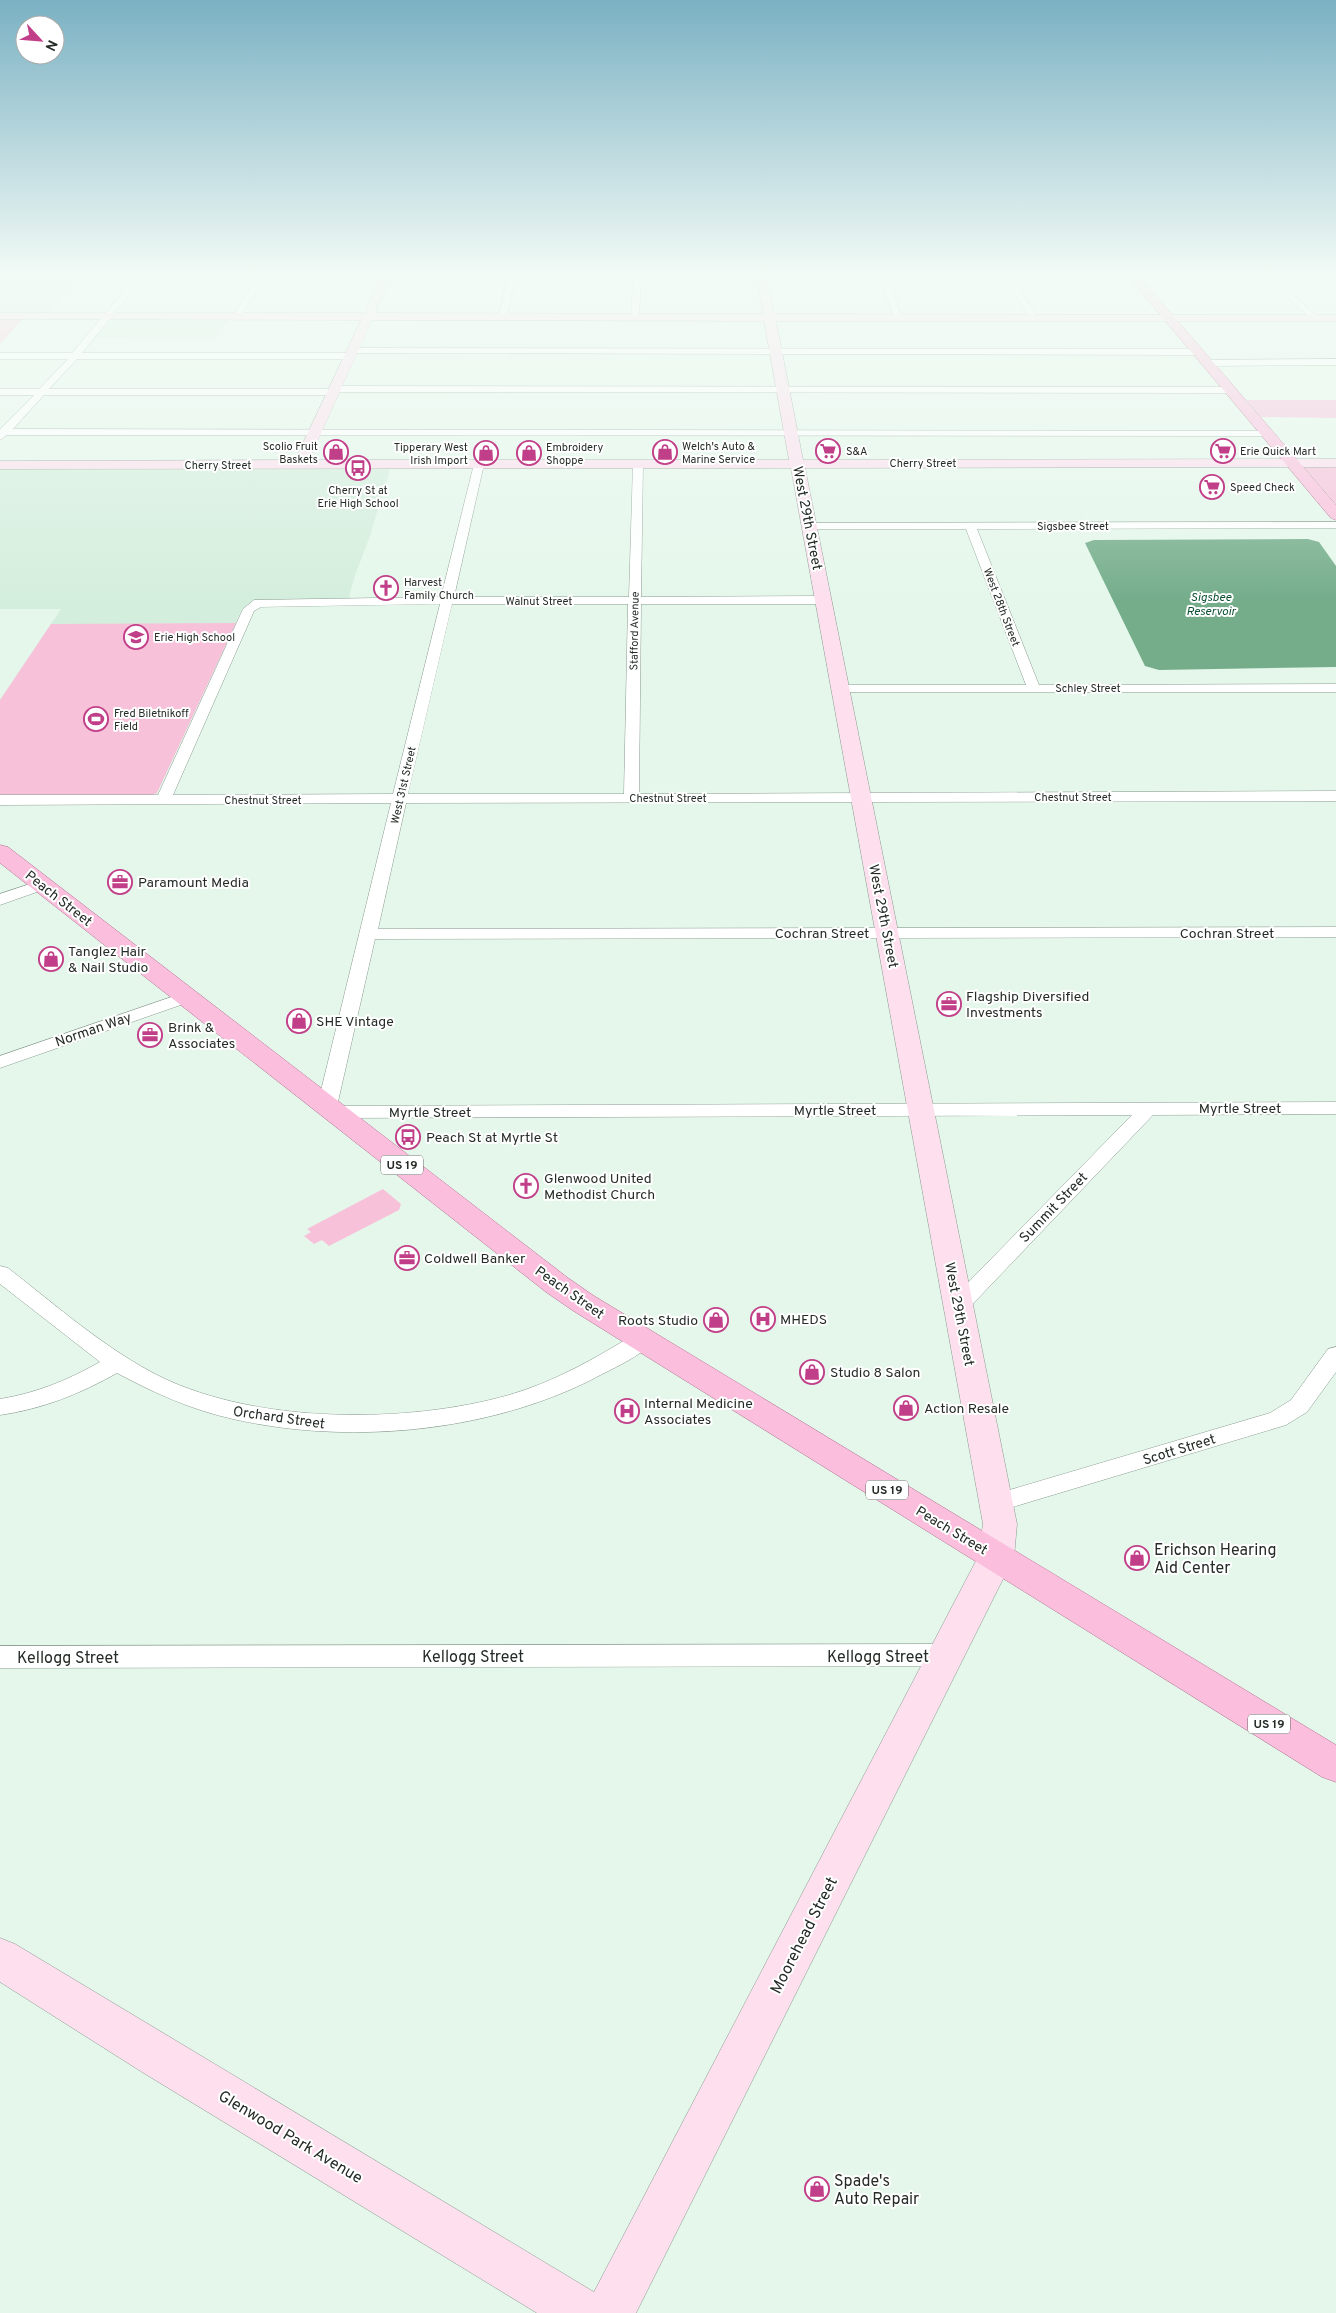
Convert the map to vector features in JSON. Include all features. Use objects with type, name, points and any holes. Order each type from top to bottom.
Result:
[{"type":"main road","points":[[1224,383],[1336,515]]},
{"type":"main road","name":"Peach Street","points":[[0,852],[557,1285],[643,1340],[1336,1765]]},
{"type":"street","points":[[2,434],[50,383]]},
{"type":"street","points":[[300,465],[338,383]]},
{"type":"street","name":"West 29th Street","points":[[782,383],[811,526],[840,689],[996,1503],[1000,1534],[996,1557]]},
{"type":"street","points":[[0,392],[1230,390]]},
{"type":"street","points":[[2,434],[316,432],[1267,433]]},
{"type":"street","name":"Cherry Street","points":[[0,465],[1336,462]]},
{"type":"street","name":"West 31st Street","points":[[331,1109],[368,934],[445,601],[479,464]]},
{"type":"street","name":"Stafford Avenue","points":[[632,798],[631,743],[638,464]]},
{"type":"street","name":"Sigsbee Street","points":[[811,526],[1336,525]]},
{"type":"street","name":"West 28th Street","points":[[970,526],[1034,688]]},
{"type":"street","name":"Walnut Street","points":[[163,800],[249,609],[255,604],[268,602],[824,600]]},
{"type":"street","name":"Schley Street","points":[[840,689],[1336,688]]},
{"type":"street","name":"Chestnut Street","points":[[0,800],[1336,796]]},
{"type":"street","points":[[0,900],[42,885]]},
{"type":"street","name":"Cochran Street","points":[[368,934],[1336,932]]},
{"type":"street","name":"Norman Way","points":[[0,1062],[186,997]]},
{"type":"street","name":"Myrtle Street","points":[[331,1109],[921,1110],[1336,1108]]},
{"type":"street","name":"Summit Street","points":[[958,1306],[1148,1109]]},
{"type":"street","name":"Orchard Street","points":[[0,1273],[117,1363],[157,1384],[218,1407],[289,1421],[325,1424],[401,1422],[456,1414],[513,1402],[534,1395],[618,1357],[643,1340]]},
{"type":"street","name":"Scott Street","points":[[996,1503],[1278,1419],[1299,1406],[1336,1354]]},
{"type":"street","points":[[0,1407],[27,1404],[48,1398],[85,1382],[117,1363]]},
{"type":"street","name":"Moorehead Street","points":[[610,2313],[996,1557]]},
{"type":"street","name":"Kellogg Street","points":[[0,1657],[946,1656]]},
{"type":"street","name":"Glenwood Park Avenue","points":[[0,1958],[158,2056],[583,2313]]},
{"type":"shaded area","points":[[1247,400],[1336,400],[1336,418],[1261,417]]},
{"type":"shaded area","points":[[1336,465],[1336,504],[1304,467]]},
{"type":"shaded area","name":"Erie High School","points":[[391,467],[369,539],[355,575],[349,596],[351,599],[268,599],[254,602],[242,609],[157,793],[0,700],[61,609],[0,609],[0,468]]},
{"type":"shaded area","name":"Fred Biletnikoff Field","points":[[236,623],[157,793],[152,795],[0,796],[0,700],[51,624]]},
{"type":"shaded area","points":[[383,1189],[401,1204],[399,1210],[329,1246],[322,1240],[314,1244],[304,1236],[311,1232],[307,1229]]},
{"type":"water","name":"Sigsbee Reservoir","points":[[1308,539],[1319,542],[1336,566],[1336,667],[1159,670],[1145,666],[1085,543],[1094,540]]},
{"type":"place","name":"S&A","points":[[828,451]]},
{"type":"place","name":"Erie Quick Mart","points":[[1223,451]]},
{"type":"place","name":"Scolio Fruit Baskets","points":[[336,452]]},
{"type":"place","name":"Welch's Auto & Marine Service","points":[[665,452]]},
{"type":"place","name":"Tipperary West Irish Import","points":[[486,453]]},
{"type":"place","name":"Embroidery Shoppe","points":[[529,453]]},
{"type":"place","name":"Cherry St at Erie High School","points":[[358,468]]},
{"type":"place","name":"Speed Check","points":[[1212,487]]},
{"type":"place","name":"Harvest Family Church","points":[[386,588]]},
{"type":"place","name":"Erie High School","points":[[136,637]]},
{"type":"place","name":"Fred Biletnikoff Field","points":[[96,719]]},
{"type":"place","name":"Paramount Media","points":[[120,882]]},
{"type":"place","name":"Tanglez Hair & Nail Studio","points":[[51,959]]},
{"type":"place","name":"Flagship Diversified Investments","points":[[949,1004]]},
{"type":"place","name":"SHE Vintage","points":[[299,1021]]},
{"type":"place","name":"Brink & Associates","points":[[150,1035]]},
{"type":"place","name":"Peach St at Myrtle St","points":[[408,1137]]},
{"type":"place","name":"Glenwood United Methodist Church","points":[[526,1186]]},
{"type":"place","name":"Coldwell Banker","points":[[407,1258]]},
{"type":"place","name":"MHEDS","points":[[763,1319]]},
{"type":"place","name":"Roots Studio","points":[[716,1320]]},
{"type":"place","name":"Studio 8 Salon","points":[[812,1372]]},
{"type":"place","name":"Action Resale","points":[[906,1408]]},
{"type":"place","name":"Internal Medicine Associates","points":[[627,1411]]},
{"type":"place","name":"Erichson Hearing Aid Center","points":[[1137,1558]]},
{"type":"place","name":"Spade's Auto Repair","points":[[817,2189]]}]
